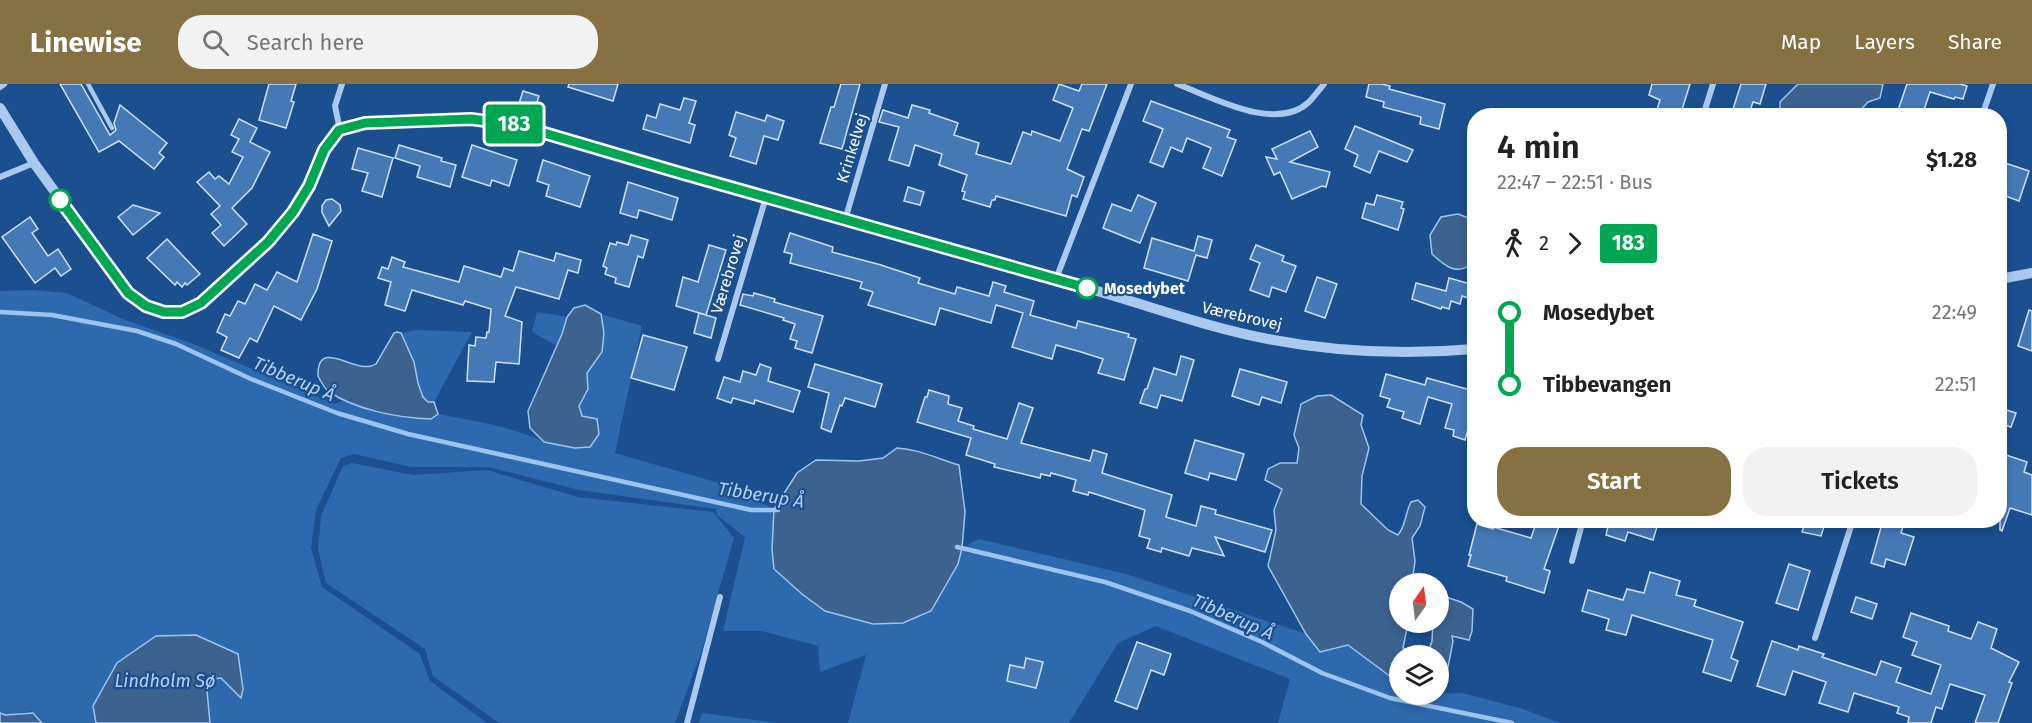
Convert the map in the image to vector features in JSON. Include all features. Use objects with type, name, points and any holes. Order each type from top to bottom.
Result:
[{"type":"street","points":[[0,87],[4,84]]},
{"type":"street","points":[[0,108],[34,163],[128,293],[146,306],[164,312],[182,312],[201,303],[268,242],[293,212],[309,186],[324,150],[339,130],[335,106],[342,84]]},
{"type":"street","name":"Krinkelvej","points":[[845,220],[885,84]]},
{"type":"street","points":[[1056,279],[1131,84]]},
{"type":"street","points":[[1177,84],[1254,113],[1273,116],[1289,113],[1308,103],[1324,84]]},
{"type":"street","points":[[1706,108],[1713,84]]},
{"type":"street","points":[[1984,108],[1992,84]]},
{"type":"street","name":"Værebrovej","points":[[339,130],[365,123],[471,119],[500,121],[1266,339],[1312,346],[1379,351],[1432,352],[1467,350]]},
{"type":"street","points":[[0,177],[34,163]]},
{"type":"street","name":"Værebrovej","points":[[718,359],[766,197]]},
{"type":"street","points":[[2007,278],[2032,273]]},
{"type":"street","points":[[1572,561],[1581,528]]},
{"type":"street","points":[[1815,638],[1850,528]]},
{"type":"street","points":[[687,723],[720,597]]},
{"type":"lane","points":[[88,84],[112,128]]},
{"type":"shaded area","points":[[33,290],[67,293],[123,319],[193,344],[335,404],[345,399],[393,414],[420,419],[438,414],[505,428],[544,442],[582,416],[579,406],[588,389],[587,373],[602,352],[604,333],[601,314],[642,326],[615,453],[733,487],[774,509],[772,549],[774,569],[825,611],[873,624],[903,623],[931,612],[958,564],[962,548],[979,539],[1126,574],[1306,634],[1320,652],[1348,645],[1389,676],[1389,705],[1449,705],[1449,693],[1462,693],[1520,708],[1560,723],[1278,723],[1290,679],[1156,626],[1118,643],[1069,723],[848,723],[866,655],[820,672],[818,646],[762,631],[723,631],[745,537],[717,515],[716,509],[579,490],[488,467],[411,467],[354,454],[341,458],[316,510],[311,548],[322,587],[420,654],[430,681],[487,723],[210,723],[206,680],[222,677],[241,698],[238,654],[196,635],[156,636],[93,706],[96,723],[42,723],[32,711],[5,715],[0,713],[0,291]]},
{"type":"shaded area","points":[[537,312],[567,317],[557,346],[532,332]]},
{"type":"shaded area","points":[[417,330],[472,332],[434,402],[423,398],[420,393],[413,360],[401,333]]},
{"type":"shaded area","points":[[352,463],[413,475],[487,470],[578,497],[713,512],[734,538],[701,653],[675,723],[499,723],[433,676],[425,649],[326,583],[318,549],[321,516],[343,466]]},
{"type":"shaded area","points":[[702,713],[777,723],[699,723]]},
{"type":"water","points":[[1798,84],[1883,84],[1880,98],[1868,102],[1862,108],[1780,108],[1780,102]]},
{"type":"water","points":[[1458,214],[1467,217],[1467,267],[1452,268],[1432,254],[1430,235],[1441,217]]},
{"type":"water","points":[[585,305],[601,314],[604,333],[602,352],[587,373],[588,389],[579,406],[582,416],[597,419],[599,434],[590,447],[575,448],[544,442],[530,428],[528,411],[562,334],[567,317],[574,308]]},
{"type":"water","points":[[394,333],[401,333],[414,362],[423,397],[428,402],[434,402],[438,414],[431,419],[392,415],[352,404],[329,392],[318,376],[319,364],[324,359],[331,358],[368,367],[376,364]]},
{"type":"water","points":[[1331,395],[1363,415],[1361,425],[1369,448],[1362,476],[1361,504],[1388,530],[1398,535],[1403,528],[1411,502],[1418,500],[1425,507],[1420,526],[1412,538],[1415,561],[1413,573],[1389,573],[1389,633],[1406,633],[1404,645],[1389,645],[1389,676],[1348,645],[1320,652],[1306,634],[1268,566],[1276,530],[1274,510],[1282,489],[1265,480],[1268,469],[1280,463],[1297,463],[1299,448],[1294,435],[1301,404],[1317,396]]},
{"type":"water","points":[[897,448],[921,452],[959,465],[965,512],[962,548],[958,564],[931,611],[903,623],[873,624],[825,611],[774,569],[772,549],[774,509],[797,473],[816,460],[859,461],[883,458]]},
{"type":"water","points":[[1449,598],[1473,609],[1472,631],[1469,640],[1452,636],[1449,662],[1449,645],[1431,645],[1432,633],[1449,633]]},
{"type":"water","name":"Lindholm Sø","points":[[196,635],[238,654],[243,689],[241,698],[221,678],[206,680],[210,723],[96,723],[93,706],[117,663],[156,636]]},
{"type":"water","points":[[0,713],[5,715],[33,713],[42,723],[0,723]]},
{"type":"building","points":[[60,84],[81,84],[110,135],[116,130],[114,123],[120,105],[167,143],[159,153],[164,157],[154,169],[119,141],[99,152]]},
{"type":"building","points":[[269,84],[296,84],[291,101],[294,102],[286,128],[259,120]]},
{"type":"building","points":[[569,84],[618,84],[613,101],[568,87]]},
{"type":"building","points":[[841,84],[860,84],[842,149],[820,143]]},
{"type":"building","points":[[1059,84],[1079,91],[1082,84],[1107,84],[1089,131],[1082,129],[1067,169],[1084,177],[1077,197],[1072,195],[1066,216],[996,196],[990,207],[963,199],[965,192],[962,191],[967,175],[939,165],[942,154],[915,145],[909,166],[889,160],[899,127],[879,122],[883,110],[908,118],[912,105],[930,110],[929,113],[958,123],[954,135],[979,143],[976,154],[1011,164],[1023,132],[1031,135],[1032,131],[1060,141],[1073,108],[1053,100]]},
{"type":"building","points":[[1369,84],[1390,86],[1389,89],[1445,104],[1439,129],[1420,124],[1421,117],[1383,107],[1384,102],[1366,97]]},
{"type":"building","points":[[1652,84],[1690,84],[1682,108],[1658,108],[1660,100],[1649,95]]},
{"type":"building","points":[[1741,84],[1766,84],[1760,104],[1753,102],[1751,108],[1733,108]]},
{"type":"building","points":[[1907,84],[1967,86],[1963,99],[1955,97],[1954,99],[1930,92],[1925,108],[1899,108]]},
{"type":"building","points":[[523,91],[539,96],[533,115],[517,110]]},
{"type":"building","points":[[684,98],[696,101],[689,123],[695,125],[690,143],[643,129],[647,115],[656,118],[660,104],[680,110]]},
{"type":"building","points":[[1151,101],[1230,130],[1227,137],[1236,140],[1222,176],[1203,168],[1211,148],[1187,138],[1182,152],[1171,147],[1163,167],[1150,162],[1163,129],[1143,121]]},
{"type":"building","points":[[736,112],[765,121],[767,115],[784,121],[778,140],[764,136],[756,164],[730,156],[736,138],[729,135]]},
{"type":"building","points":[[239,119],[257,128],[250,142],[270,152],[252,188],[232,208],[247,224],[224,246],[212,233],[221,225],[211,214],[220,206],[197,182],[209,172],[215,179],[219,176],[229,184],[243,157],[232,152],[239,139],[231,135]]},
{"type":"building","points":[[1355,126],[1413,150],[1407,162],[1379,151],[1370,173],[1354,166],[1358,155],[1345,149]]},
{"type":"building","points":[[1310,131],[1318,147],[1290,162],[1330,172],[1326,187],[1322,186],[1292,199],[1280,172],[1274,175],[1266,157],[1277,159],[1272,149]]},
{"type":"building","points":[[399,145],[442,158],[441,161],[456,165],[450,187],[417,177],[420,166],[395,158]]},
{"type":"building","points":[[472,145],[517,160],[509,186],[492,180],[490,186],[462,177]]},
{"type":"building","points":[[358,148],[393,158],[382,197],[362,191],[368,173],[352,169]]},
{"type":"building","points":[[543,160],[590,176],[580,207],[546,196],[549,185],[537,181]]},
{"type":"building","points":[[2007,164],[2029,171],[2019,201],[2007,197]]},
{"type":"building","points":[[628,182],[678,198],[672,220],[639,210],[637,218],[620,213]]},
{"type":"building","points":[[908,187],[924,192],[920,205],[904,201]]},
{"type":"building","points":[[1138,195],[1156,203],[1140,243],[1103,228],[1112,204],[1131,211]]},
{"type":"building","points":[[1377,195],[1403,202],[1401,208],[1404,209],[1398,230],[1362,218],[1366,203],[1374,205]]},
{"type":"building","points":[[332,199],[340,205],[341,211],[329,226],[322,212],[322,206],[326,200]]},
{"type":"building","points":[[133,205],[160,213],[133,235],[118,217]]},
{"type":"building","points":[[30,217],[38,229],[32,233],[48,256],[58,249],[71,269],[61,276],[55,268],[35,283],[2,237]]},
{"type":"building","points":[[790,233],[833,247],[832,252],[920,278],[918,283],[955,294],[957,287],[989,296],[993,282],[1006,286],[1004,292],[1034,301],[1030,315],[1076,328],[1078,321],[1129,334],[1128,337],[1136,339],[1124,380],[1098,373],[1103,359],[1081,352],[1056,345],[1052,359],[1012,347],[1023,313],[996,305],[991,323],[940,308],[935,325],[868,305],[873,292],[860,288],[862,282],[790,263],[792,254],[784,252]]},
{"type":"building","points":[[313,234],[332,241],[317,289],[301,320],[274,306],[257,342],[250,338],[239,358],[221,350],[227,337],[217,332],[225,314],[230,316],[238,301],[245,304],[255,284],[267,290],[277,272],[297,282]]},
{"type":"building","points":[[631,235],[648,240],[643,258],[638,256],[629,287],[615,283],[616,278],[605,274],[607,268],[603,266],[610,243],[628,245]]},
{"type":"building","points":[[1198,236],[1212,240],[1207,258],[1196,255],[1188,281],[1144,268],[1152,238],[1194,251]]},
{"type":"building","points":[[167,239],[200,274],[182,287],[177,282],[175,285],[147,258]]},
{"type":"building","points":[[709,245],[726,250],[706,315],[676,306],[683,277],[698,282]]},
{"type":"building","points":[[1256,245],[1284,256],[1282,261],[1296,266],[1286,292],[1272,287],[1269,297],[1250,290],[1260,263],[1250,259]]},
{"type":"building","points":[[519,251],[554,261],[556,253],[581,260],[578,273],[568,270],[559,299],[516,287],[505,316],[522,322],[519,364],[496,362],[494,382],[467,381],[469,345],[475,346],[476,337],[486,338],[489,332],[491,309],[465,301],[463,305],[412,290],[405,311],[385,305],[391,282],[378,278],[382,267],[388,269],[392,257],[405,262],[403,267],[459,282],[464,266],[501,277],[504,268],[513,271]]},
{"type":"building","points":[[1317,277],[1337,284],[1325,318],[1305,311]]},
{"type":"building","points":[[1449,278],[1467,283],[1467,298],[1462,296],[1460,304],[1451,301],[1449,309],[1442,307],[1441,309],[1412,299],[1416,283],[1446,291]]},
{"type":"building","points":[[754,293],[775,299],[774,302],[823,316],[812,353],[795,348],[797,341],[790,339],[795,324],[783,320],[784,318],[740,305],[743,294],[753,296]]},
{"type":"building","points":[[2029,310],[2032,311],[2032,351],[2018,346]]},
{"type":"building","points":[[699,313],[716,318],[711,338],[694,333]]},
{"type":"building","points":[[643,335],[687,347],[674,390],[631,378]]},
{"type":"building","points":[[1181,356],[1194,360],[1182,401],[1161,395],[1157,408],[1140,403],[1154,368],[1176,375]]},
{"type":"building","points":[[760,364],[771,368],[768,381],[800,391],[793,412],[755,400],[754,404],[733,398],[731,403],[717,398],[724,377],[740,382],[743,371],[756,375]]},
{"type":"building","points":[[815,364],[882,384],[875,407],[845,398],[842,406],[840,405],[831,432],[821,428],[829,393],[808,387]]},
{"type":"building","points":[[1240,369],[1287,382],[1281,403],[1262,397],[1259,405],[1232,396]]},
{"type":"building","points":[[1386,374],[1425,385],[1427,378],[1467,389],[1465,440],[1453,436],[1454,430],[1445,428],[1452,404],[1428,397],[1420,424],[1402,418],[1404,412],[1387,407],[1390,399],[1380,396]]},
{"type":"building","points":[[929,390],[949,396],[948,404],[962,408],[958,421],[974,426],[973,429],[1007,439],[1019,403],[1033,408],[1021,443],[1090,461],[1093,450],[1107,454],[1102,473],[1172,495],[1166,517],[1196,526],[1201,506],[1216,510],[1215,514],[1272,530],[1265,552],[1215,537],[1224,556],[1192,548],[1189,556],[1162,548],[1161,552],[1147,548],[1150,539],[1139,536],[1145,510],[1089,492],[1088,495],[1073,491],[1076,480],[1051,473],[1050,476],[1041,474],[1040,478],[994,467],[995,464],[966,455],[971,438],[917,422]]},
{"type":"building","points":[[2007,410],[2016,413],[2011,427],[2007,426]]},
{"type":"building","points":[[1195,440],[1244,454],[1236,480],[1210,473],[1208,480],[1185,473]]},
{"type":"building","points":[[2007,455],[2027,462],[2024,472],[2032,475],[2032,515],[2010,508],[2007,517]]},
{"type":"building","points":[[1476,528],[1496,528],[1531,538],[1534,528],[1558,528],[1544,569],[1550,571],[1544,593],[1506,581],[1507,577],[1468,566]]},
{"type":"building","points":[[1608,528],[1657,528],[1653,540],[1628,532],[1625,541],[1606,535]]},
{"type":"building","points":[[1803,528],[1824,528],[1821,536],[1802,532]]},
{"type":"building","points":[[1881,528],[1903,528],[1901,533],[1914,537],[1905,565],[1886,559],[1884,567],[1871,563]]},
{"type":"building","points":[[1789,564],[1810,571],[1798,610],[1776,603]]},
{"type":"building","points":[[1650,572],[1680,581],[1676,595],[1696,600],[1694,606],[1743,622],[1731,658],[1738,661],[1731,681],[1703,672],[1713,640],[1632,615],[1626,635],[1606,630],[1609,619],[1582,611],[1588,590],[1623,600],[1627,589],[1644,593]]},
{"type":"building","points":[[1856,597],[1877,604],[1872,619],[1851,612]]},
{"type":"building","points":[[1911,613],[1949,626],[1948,631],[1971,639],[1978,622],[1997,629],[1991,648],[2019,662],[2009,682],[2012,683],[1998,723],[1975,723],[1985,695],[1950,684],[1942,709],[1936,707],[1931,723],[1908,723],[1909,717],[1897,713],[1899,707],[1854,693],[1848,712],[1819,703],[1826,682],[1793,671],[1785,695],[1757,686],[1772,641],[1798,650],[1799,646],[1824,654],[1822,657],[1876,675],[1881,661],[1901,668],[1896,682],[1931,694],[1941,665],[1912,655],[1917,642],[1903,637]]},
{"type":"building","points":[[1137,642],[1171,654],[1164,675],[1151,670],[1137,709],[1115,701]]},
{"type":"building","points":[[1026,658],[1043,662],[1036,688],[1007,681],[1010,665],[1024,668]]},
{"type":"waterway","name":"Tibberup Å","points":[[0,312],[52,315],[137,331],[176,344],[251,379],[337,413],[408,434],[751,510],[778,510]]},
{"type":"waterway","name":"Tibberup Å","points":[[957,547],[1105,582],[1190,611],[1262,642],[1322,673],[1390,698],[1512,723]]},
{"type":"bus line","name":"183","points":[[60,200],[128,293],[146,306],[164,312],[182,312],[201,303],[268,242],[293,212],[309,186],[324,150],[339,130],[365,123],[471,119],[500,121],[1087,288]]},
{"type":"place","name":"Mosedybet","points":[[1087,288]]}]
